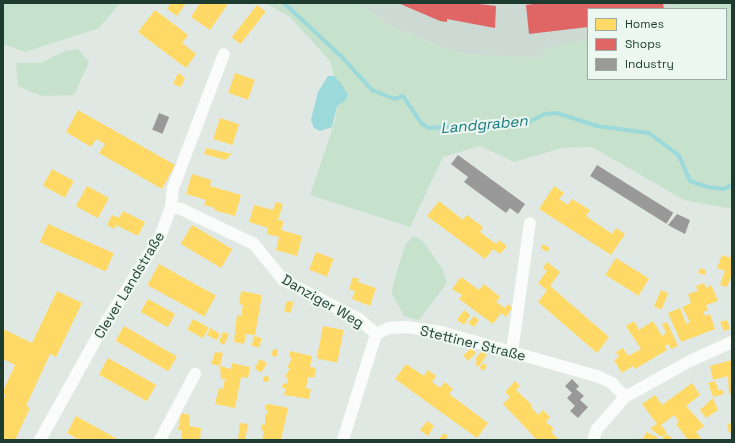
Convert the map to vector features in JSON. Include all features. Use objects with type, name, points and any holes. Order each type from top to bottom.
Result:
[{"type":"street","name":"Clever Landstraße","points":[[40,440],[107,320],[160,237],[171,207],[173,188],[224,54]]},
{"type":"street","name":"Danziger Weg","points":[[171,207],[181,209],[254,244],[283,280],[359,319],[376,334]]},
{"type":"street","points":[[512,352],[530,223]]},
{"type":"street","name":"Stettiner Straße","points":[[376,334],[389,328],[406,327],[441,332],[597,376],[612,383],[625,397]]},
{"type":"street","points":[[343,440],[376,334]]},
{"type":"street","points":[[593,440],[597,429],[625,397],[690,361],[732,342]]},
{"type":"street","points":[[160,440],[195,374]]},
{"type":"shaded area","points":[[358,3],[732,3],[732,73],[727,8],[587,8],[587,62],[456,53],[390,26]]},
{"type":"green space","points":[[3,3],[120,3],[99,28],[25,52],[3,44]]},
{"type":"green space","points":[[265,3],[358,3],[390,26],[456,53],[541,58],[546,48],[587,40],[587,80],[727,80],[727,8],[672,8],[671,5],[732,3],[732,209],[684,200],[592,147],[562,148],[514,162],[480,146],[443,157],[410,227],[310,195],[335,121],[337,106],[345,101],[348,95],[334,76],[330,61],[290,17]]},
{"type":"green space","points":[[78,49],[89,62],[74,95],[41,96],[18,86],[16,63],[41,63],[65,51]]},
{"type":"green space","points":[[414,236],[423,241],[442,268],[447,283],[419,320],[404,316],[391,292],[405,245]]},
{"type":"water","points":[[328,76],[334,76],[341,83],[348,95],[345,101],[337,106],[332,127],[320,131],[314,128],[311,120],[318,92]]},
{"type":"building: Homes","points":[[171,3],[186,3],[177,16],[167,9]]},
{"type":"building: Homes","points":[[200,3],[228,4],[210,30],[191,17]]},
{"type":"building: Homes","points":[[257,5],[266,12],[240,44],[232,37]]},
{"type":"building: Homes","points":[[155,10],[188,35],[182,43],[196,54],[186,68],[138,32]]},
{"type":"building: Homes","points":[[178,73],[185,78],[181,87],[173,84]]},
{"type":"building: Homes","points":[[235,73],[255,80],[248,100],[228,93]]},
{"type":"building: Homes","points":[[78,110],[175,165],[162,189],[99,153],[105,144],[96,139],[91,147],[66,132]]},
{"type":"building: Homes","points":[[220,118],[239,124],[232,145],[213,139]]},
{"type":"building: Homes","points":[[206,148],[232,154],[225,160],[204,154]]},
{"type":"building: Homes","points":[[52,169],[74,181],[65,198],[43,186]]},
{"type":"building: Homes","points":[[192,174],[211,180],[210,186],[241,195],[235,216],[214,210],[215,208],[204,205],[206,200],[186,194]]},
{"type":"building: Homes","points":[[87,186],[109,198],[98,218],[76,206]]},
{"type":"building: Homes","points":[[554,186],[564,193],[559,199],[568,205],[572,199],[590,210],[586,216],[612,234],[616,228],[625,234],[611,255],[539,209]]},
{"type":"building: Homes","points":[[439,201],[463,220],[467,215],[483,227],[480,232],[496,244],[499,240],[507,246],[500,254],[493,249],[485,259],[427,216]]},
{"type":"building: Homes","points":[[276,202],[283,204],[278,220],[284,221],[281,230],[302,236],[297,256],[276,250],[279,237],[267,234],[268,228],[249,222],[254,205],[273,210]]},
{"type":"building: Homes","points":[[123,211],[145,222],[138,236],[116,225],[114,229],[107,225],[112,215],[119,218]]},
{"type":"building: Homes","points":[[48,224],[114,253],[106,272],[40,242]]},
{"type":"building: Homes","points":[[192,225],[232,249],[221,268],[181,244]]},
{"type":"building: Homes","points":[[543,244],[550,248],[547,252],[541,248]]},
{"type":"building: Homes","points":[[316,252],[334,259],[327,277],[309,270]]},
{"type":"building: Homes","points":[[732,253],[732,274],[727,287],[720,285],[725,271],[717,268],[722,255],[730,258]]},
{"type":"building: Homes","points":[[616,258],[649,279],[638,296],[605,275]]},
{"type":"building: Homes","points":[[547,262],[560,272],[550,286],[609,337],[597,353],[538,302],[547,290],[538,283],[547,271],[543,268]]},
{"type":"building: Homes","points":[[159,264],[216,296],[204,317],[147,285]]},
{"type":"building: Homes","points":[[700,268],[706,270],[705,275],[698,273]]},
{"type":"building: Homes","points":[[353,277],[359,279],[358,282],[376,288],[370,306],[352,299],[355,291],[349,289]]},
{"type":"building: Homes","points":[[461,277],[479,290],[484,284],[500,297],[496,302],[505,308],[508,304],[512,308],[506,317],[501,313],[493,324],[459,299],[462,295],[452,289]]},
{"type":"building: Homes","points":[[704,283],[706,288],[711,285],[718,301],[706,305],[708,310],[703,312],[705,316],[710,314],[715,329],[681,342],[668,313],[680,308],[686,324],[690,322],[682,307],[691,303],[688,294],[698,291],[696,286]]},
{"type":"building: Homes","points":[[661,290],[668,293],[661,310],[654,307]]},
{"type":"building: Homes","points":[[57,291],[82,303],[56,357],[50,354],[26,406],[30,408],[15,440],[3,440],[3,401],[5,396],[3,391],[15,365],[3,359],[3,329],[32,343]]},
{"type":"building: Homes","points":[[241,291],[262,295],[255,335],[246,334],[244,344],[234,342],[237,315],[241,316],[243,305],[239,304]]},
{"type":"building: Homes","points":[[148,299],[175,314],[168,327],[141,312]]},
{"type":"building: Homes","points":[[287,301],[294,302],[290,313],[284,311]]},
{"type":"building: Homes","points":[[464,310],[470,315],[464,325],[457,320]]},
{"type":"building: Homes","points":[[474,316],[479,320],[474,327],[468,323]]},
{"type":"building: Homes","points":[[193,319],[209,328],[203,338],[187,329]]},
{"type":"building: Homes","points":[[727,320],[730,329],[724,331],[720,322]]},
{"type":"building: Homes","points":[[634,321],[639,330],[653,321],[662,336],[666,333],[662,324],[667,322],[678,346],[671,349],[668,344],[665,346],[667,350],[635,369],[633,366],[622,373],[614,360],[619,357],[616,352],[623,348],[628,356],[641,349],[626,326]]},
{"type":"building: Homes","points":[[124,326],[177,356],[168,371],[116,341]]},
{"type":"building: Homes","points":[[323,326],[344,330],[337,362],[317,358]]},
{"type":"building: Homes","points":[[210,328],[220,334],[217,340],[207,335]]},
{"type":"building: Homes","points":[[223,332],[229,334],[224,345],[219,342]]},
{"type":"building: Homes","points":[[254,336],[262,338],[259,348],[252,346]]},
{"type":"building: Homes","points":[[471,348],[476,353],[468,361],[463,356]]},
{"type":"building: Homes","points":[[273,349],[278,350],[277,357],[272,356]]},
{"type":"building: Homes","points":[[290,351],[312,356],[310,367],[316,368],[314,378],[308,377],[306,388],[311,389],[309,399],[284,395],[286,388],[282,388],[283,383],[287,384],[288,378],[285,377],[290,368],[287,368],[292,358],[289,357]]},
{"type":"building: Homes","points":[[482,351],[487,355],[478,367],[475,364],[477,361],[475,359]]},
{"type":"building: Homes","points":[[215,352],[223,353],[220,366],[211,364]]},
{"type":"building: Homes","points":[[108,358],[156,385],[147,401],[99,375]]},
{"type":"building: Homes","points":[[260,359],[267,363],[261,373],[254,369]]},
{"type":"building: Homes","points":[[732,360],[732,394],[729,394],[728,376],[713,380],[710,366]]},
{"type":"building: Homes","points":[[232,363],[250,367],[248,378],[241,377],[235,408],[215,404],[219,388],[223,389],[225,379],[221,379],[220,366],[231,369]]},
{"type":"building: Homes","points":[[483,363],[487,366],[483,371],[479,368]]},
{"type":"building: Homes","points":[[406,364],[424,376],[428,370],[436,376],[432,382],[440,388],[445,382],[453,389],[449,394],[488,423],[477,438],[395,379]]},
{"type":"building: Homes","points":[[266,376],[269,379],[266,382],[263,379]]},
{"type":"building: Homes","points":[[515,381],[520,386],[516,390],[532,405],[531,407],[538,415],[543,410],[550,417],[546,422],[554,429],[551,432],[559,440],[537,440],[503,404],[510,397],[505,392]]},
{"type":"building: Homes","points":[[715,381],[719,391],[722,389],[724,394],[713,397],[708,383]]},
{"type":"building: Homes","points":[[692,383],[700,395],[686,406],[704,426],[696,432],[701,439],[688,440],[676,424],[679,422],[674,415],[661,425],[667,433],[661,437],[650,428],[657,424],[642,404],[655,395],[662,405]]},
{"type":"building: Homes","points":[[713,398],[718,410],[706,418],[700,410]]},
{"type":"building: Homes","points":[[269,404],[288,408],[281,440],[262,440],[264,431],[261,430],[262,424],[265,425],[265,414],[267,414],[268,410],[265,409],[266,405]]},
{"type":"building: Homes","points":[[181,413],[190,415],[189,426],[201,428],[200,440],[181,440],[182,430],[178,430]]},
{"type":"building: Homes","points":[[76,416],[119,440],[79,440],[67,433]]},
{"type":"building: Homes","points":[[427,421],[434,426],[428,436],[420,430]]},
{"type":"building: Homes","points":[[240,423],[248,424],[245,440],[238,440]]},
{"type":"building: Homes","points":[[732,423],[732,432],[729,433],[727,424]]},
{"type":"building: Homes","points":[[646,432],[657,437],[656,440],[638,440],[639,438],[643,439]]},
{"type":"building: Homes","points":[[444,433],[448,436],[445,440],[438,440]]},
{"type":"building: Homes","points":[[666,434],[672,438],[671,440],[662,439]]},
{"type":"building: Shops","points":[[398,3],[471,3],[496,6],[495,28],[447,19],[447,22],[440,21]]},
{"type":"building: Shops","points":[[541,3],[663,3],[664,8],[587,8],[587,27],[529,34],[526,5]]},
{"type":"building: Industry","points":[[159,113],[169,117],[162,134],[152,130]]},
{"type":"building: Industry","points":[[458,155],[525,204],[518,214],[510,208],[506,213],[464,182],[468,177],[451,164]]},
{"type":"building: Industry","points":[[597,165],[673,213],[666,224],[590,176]]},
{"type":"building: Industry","points":[[677,214],[690,220],[685,234],[668,225]]},
{"type":"building: Industry","points":[[572,379],[579,386],[576,389],[584,396],[580,400],[588,407],[578,418],[570,411],[575,406],[567,398],[572,393],[565,386]]},
{"type":"waterway","name":"Landgraben","points":[[284,3],[342,57],[372,90],[394,99],[403,96],[422,124],[429,128],[529,122],[545,114],[557,113],[597,126],[649,133],[679,156],[690,181],[707,187],[724,189],[732,185]]}]
